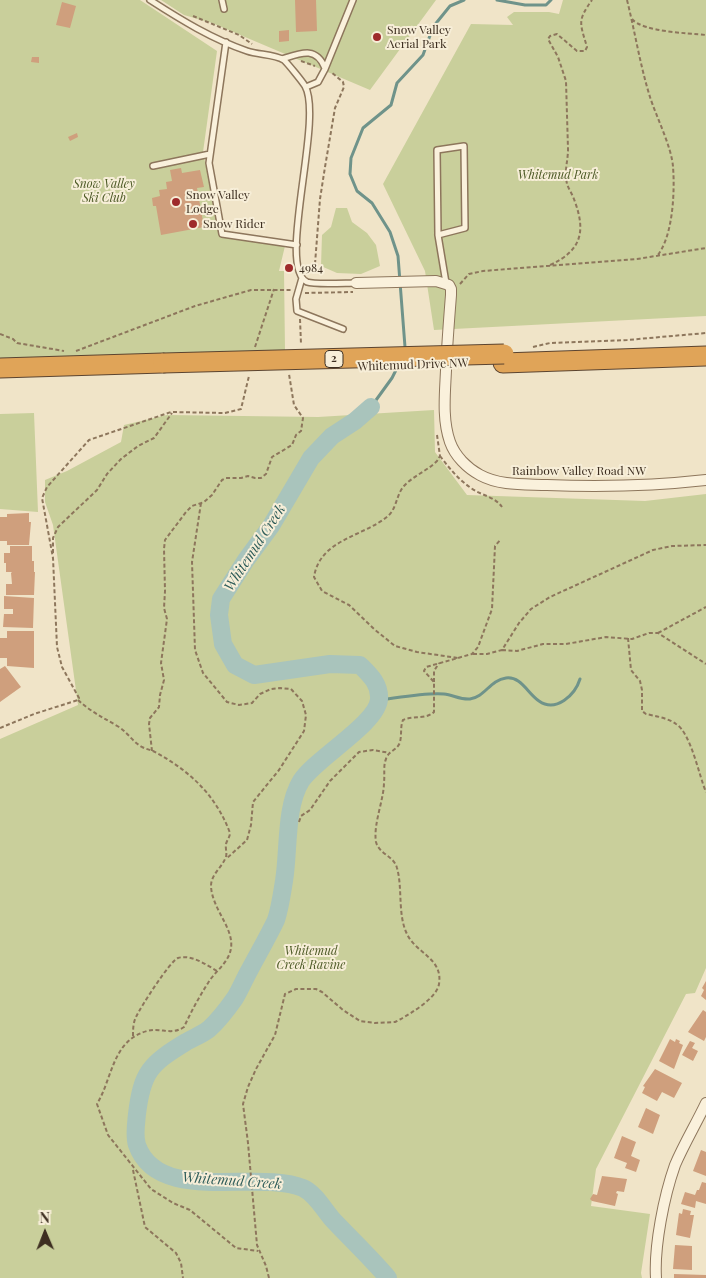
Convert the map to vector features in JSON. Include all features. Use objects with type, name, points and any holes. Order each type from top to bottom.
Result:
[{"type":"highway","name":"Whitemud Drive NW","points":[[504,359],[706,347]]},
{"type":"highway","name":"Whitemud Drive NW","points":[[0,368],[163,368],[706,356]]},
{"type":"highway","name":"Whitemud Drive NW","points":[[0,379],[163,368]]},
{"type":"street","points":[[356,288],[441,282]]},
{"type":"street","name":"Rainbow Valley Road NW","points":[[441,282],[451,289],[444,403],[447,427],[451,443],[464,464],[480,475],[503,483],[515,484],[598,486],[706,480]]},
{"type":"street","points":[[656,1278],[658,1242],[670,1180],[706,1103]]},
{"type":"lane","points":[[150,0],[200,31],[248,51],[285,58],[307,52],[316,54],[321,59],[325,69]]},
{"type":"lane","points":[[222,0],[224,9]]},
{"type":"lane","points":[[306,87],[318,82],[353,0]]},
{"type":"lane","points":[[226,42],[209,163],[222,234],[297,245]]},
{"type":"lane","points":[[285,58],[306,87],[310,113],[297,245],[298,273],[302,278],[311,283],[356,288]]},
{"type":"lane","points":[[438,235],[465,228],[464,146],[437,150],[438,235],[441,282]]},
{"type":"lane","points":[[153,166],[210,154]]},
{"type":"lane","points":[[302,278],[296,299],[297,311],[343,329]]},
{"type":"path","points":[[550,265],[574,249],[580,237],[580,231],[579,212],[566,176],[565,163],[568,158],[568,149],[566,81],[558,57],[548,39],[550,36],[557,34],[577,51],[585,51],[587,48],[581,16],[592,0]]},
{"type":"path","points":[[626,0],[650,97],[673,165],[672,208],[667,235],[657,256]]},
{"type":"path","points":[[190,15],[239,36],[254,46]]},
{"type":"path","points":[[631,18],[636,24],[647,27],[706,35]]},
{"type":"path","points":[[285,58],[325,69],[341,80],[344,87],[335,108],[325,167],[320,199],[315,264]]},
{"type":"path","points":[[460,284],[469,274],[474,272],[657,256],[706,248]]},
{"type":"path","points":[[0,334],[17,343],[71,352],[196,306],[251,290],[284,289],[299,292],[356,288]]},
{"type":"path","points":[[255,347],[274,289]]},
{"type":"path","points":[[300,312],[301,350]]},
{"type":"path","points":[[526,348],[550,343],[626,340],[706,333]]},
{"type":"path","points":[[62,356],[66,354]]},
{"type":"path","points":[[152,751],[150,718],[159,706],[164,680],[161,663],[167,619],[164,608],[165,540],[186,512],[192,506],[201,503],[212,495],[219,483],[226,478],[248,476],[255,478],[264,476],[272,457],[292,445],[303,424],[303,418],[294,405],[288,375],[293,367]]},
{"type":"path","points":[[53,558],[42,498],[47,487],[90,440],[173,412],[224,413],[241,409],[249,374]]},
{"type":"path","points":[[173,412],[166,419],[154,438],[138,446],[121,459],[97,490],[58,527],[53,538],[53,558],[58,654],[62,667],[78,700],[99,718],[125,731],[141,747],[152,751],[193,778],[205,789],[222,814],[230,834],[226,845],[225,860]]},
{"type":"path","points":[[437,434],[440,456],[450,468],[470,488],[497,500],[502,507]]},
{"type":"path","points":[[440,456],[434,464],[410,480],[402,489],[391,514],[374,526],[329,549],[318,564],[314,577],[322,591],[349,605],[374,630],[395,646],[417,652],[460,659]]},
{"type":"path","points":[[201,503],[192,562],[195,650],[203,673],[227,702],[239,705],[252,703],[260,694],[271,689],[291,689],[302,701],[306,715],[304,730],[279,770],[253,802],[251,826],[247,840],[225,860],[213,878],[211,885],[216,906],[227,927],[231,948],[227,959],[208,983],[184,1027],[178,1031],[171,1032],[155,1029],[136,1035],[120,1048],[104,1093],[97,1104],[108,1135],[151,1189],[173,1203],[190,1210],[236,1248],[259,1252]]},
{"type":"path","points":[[472,654],[478,647],[492,609],[495,546],[501,539]]},
{"type":"path","points":[[502,650],[519,623],[531,609],[550,597],[653,550],[672,546],[706,545]]},
{"type":"path","points":[[434,684],[424,670],[429,665],[460,659],[472,654],[487,654],[502,650],[517,651],[543,644],[566,644],[606,636],[628,638],[658,633],[706,607]]},
{"type":"path","points":[[658,633],[706,664]]},
{"type":"path","points":[[628,638],[631,670],[640,681],[642,690],[642,711],[677,724],[684,732],[706,792]]},
{"type":"path","points":[[269,1278],[266,1266],[259,1252],[243,1104],[256,1068],[275,1035],[285,994],[296,989],[316,989],[355,1019],[375,1023],[395,1022],[434,995],[438,988],[440,978],[433,960],[413,943],[406,933],[397,866],[391,858],[380,850],[376,841],[384,786],[385,762],[400,742],[401,724],[404,720],[409,717],[422,718],[434,712],[434,672],[438,663]]},
{"type":"path","points":[[0,728],[34,714],[78,700]]},
{"type":"path","points":[[299,822],[300,816],[310,810],[330,780],[359,752],[374,750],[390,753]]},
{"type":"path","points":[[133,1037],[135,1018],[164,973],[176,959],[185,957],[197,960],[218,971]]},
{"type":"path","points":[[133,1167],[146,1226],[150,1232],[176,1253],[181,1263],[183,1278]]},
{"type":"green space","name":"Snow Valley Ski Club","points":[[0,0],[140,0],[217,51],[203,152],[220,235],[285,246],[279,271],[284,271],[285,350],[15,358],[0,363]]},
{"type":"green space","points":[[161,0],[436,0],[370,90],[212,23],[184,15]]},
{"type":"green space","name":"Whitemud Park","points":[[563,0],[706,0],[706,316],[434,330],[425,271],[383,184],[471,24],[513,25],[507,17],[514,12],[549,12],[559,14]]},
{"type":"green space","points":[[336,208],[347,208],[352,222],[367,233],[376,245],[380,266],[361,274],[337,273],[321,266],[322,235],[331,227]]},
{"type":"green space","name":"Whitemud Creek Ravine","points":[[434,410],[435,452],[467,495],[645,501],[706,494],[706,968],[695,993],[686,994],[596,1169],[591,1206],[650,1214],[641,1273],[642,1278],[0,1278],[0,739],[78,705],[53,525],[45,502],[45,480],[67,471],[121,442],[124,425],[167,415],[318,417]]},
{"type":"green space","points":[[34,413],[38,512],[0,509],[0,414]]},
{"type":"building","points":[[295,0],[316,0],[317,31],[296,32]]},
{"type":"building","points":[[62,2],[76,6],[70,28],[56,25]]},
{"type":"building","points":[[289,30],[289,41],[279,42],[279,31]]},
{"type":"building","points":[[32,57],[39,57],[39,63],[31,62]]},
{"type":"building","points":[[77,133],[78,137],[70,141],[68,137]]},
{"type":"building","name":"Snow Valley Lodge","points":[[181,168],[182,173],[200,170],[204,187],[197,188],[204,227],[161,235],[156,206],[153,206],[152,198],[160,196],[159,190],[167,189],[166,182],[172,181],[170,170]]},
{"type":"building","points":[[29,513],[29,522],[31,522],[29,545],[7,545],[7,541],[0,541],[0,517],[7,517],[7,514]]},
{"type":"building","points":[[10,546],[32,546],[32,561],[34,561],[35,572],[34,595],[6,595],[6,584],[12,584],[12,572],[6,572],[4,553],[10,553]]},
{"type":"building","points":[[4,596],[34,598],[33,628],[3,627],[4,614],[13,614],[13,609],[4,609]]},
{"type":"building","points":[[7,631],[34,631],[34,668],[7,666],[7,658],[0,658],[0,638],[7,638]]},
{"type":"building","points":[[5,666],[21,687],[0,702],[0,669]]},
{"type":"building","points":[[706,981],[706,1000],[701,996],[704,990],[702,988]]},
{"type":"building","points":[[703,1010],[706,1012],[706,1037],[704,1041],[688,1032]]},
{"type":"building","points":[[670,1039],[675,1042],[676,1039],[683,1045],[674,1069],[659,1061]]},
{"type":"building","points":[[690,1041],[695,1043],[692,1048],[698,1051],[693,1061],[682,1055]]},
{"type":"building","points":[[655,1069],[682,1083],[674,1098],[662,1092],[657,1101],[642,1093],[645,1087],[643,1086]]},
{"type":"building","points":[[646,1108],[660,1115],[653,1134],[638,1127]]},
{"type":"building","points":[[622,1136],[636,1142],[631,1156],[640,1160],[636,1172],[625,1168],[627,1163],[614,1158]]},
{"type":"building","points":[[701,1150],[706,1152],[706,1176],[693,1171]]},
{"type":"building","points":[[602,1176],[627,1179],[624,1192],[617,1191],[616,1193],[618,1194],[615,1206],[590,1199],[593,1194],[597,1195]]},
{"type":"building","points":[[702,1182],[706,1183],[706,1204],[696,1201],[695,1208],[681,1204],[685,1192],[695,1195]]},
{"type":"building","points":[[683,1209],[691,1211],[690,1215],[694,1215],[690,1238],[676,1235],[679,1213],[682,1214]]},
{"type":"building","points":[[675,1245],[692,1246],[692,1270],[673,1269]]},
{"type":"building","points":[[674,1274],[706,1275],[706,1278],[674,1278]]},
{"type":"waterway","name":"Whitemud Creek","points":[[403,351],[405,347],[398,256],[390,232],[372,203],[357,191],[350,174],[351,158],[363,128],[391,105],[397,83],[423,55],[433,27],[450,6],[464,0]]},
{"type":"waterway","name":"Whitemud Creek","points":[[497,0],[525,5],[546,5],[551,0]]},
{"type":"waterway","name":"Whitemud Creek","points":[[371,407],[392,378],[399,364]]},
{"type":"waterway","name":"Whitemud Creek","points":[[371,407],[355,421],[332,436],[311,458],[271,526],[221,599],[219,615],[223,644],[235,665],[254,675],[330,664],[360,665],[374,680],[378,689],[379,699],[376,708],[368,719],[319,762],[301,781],[292,803],[288,830],[286,869],[276,920],[237,995],[223,1014],[209,1029],[164,1057],[150,1070],[145,1079],[139,1100],[135,1134],[137,1145],[148,1163],[165,1174],[187,1180],[284,1183],[303,1188],[316,1198],[333,1220],[388,1278]]},
{"type":"waterway","points":[[379,700],[421,694],[447,695],[470,699],[480,695],[500,679],[511,678],[520,683],[539,701],[552,705],[558,704],[569,696],[578,685],[580,679]]},
{"type":"place","name":"Snow Valley Aerial Park","points":[[377,37]]},
{"type":"place","name":"Snow Valley Lodge","points":[[176,202]]},
{"type":"place","name":"Snow Rider","points":[[193,224]]},
{"type":"place","name":"4984","points":[[289,268]]}]
